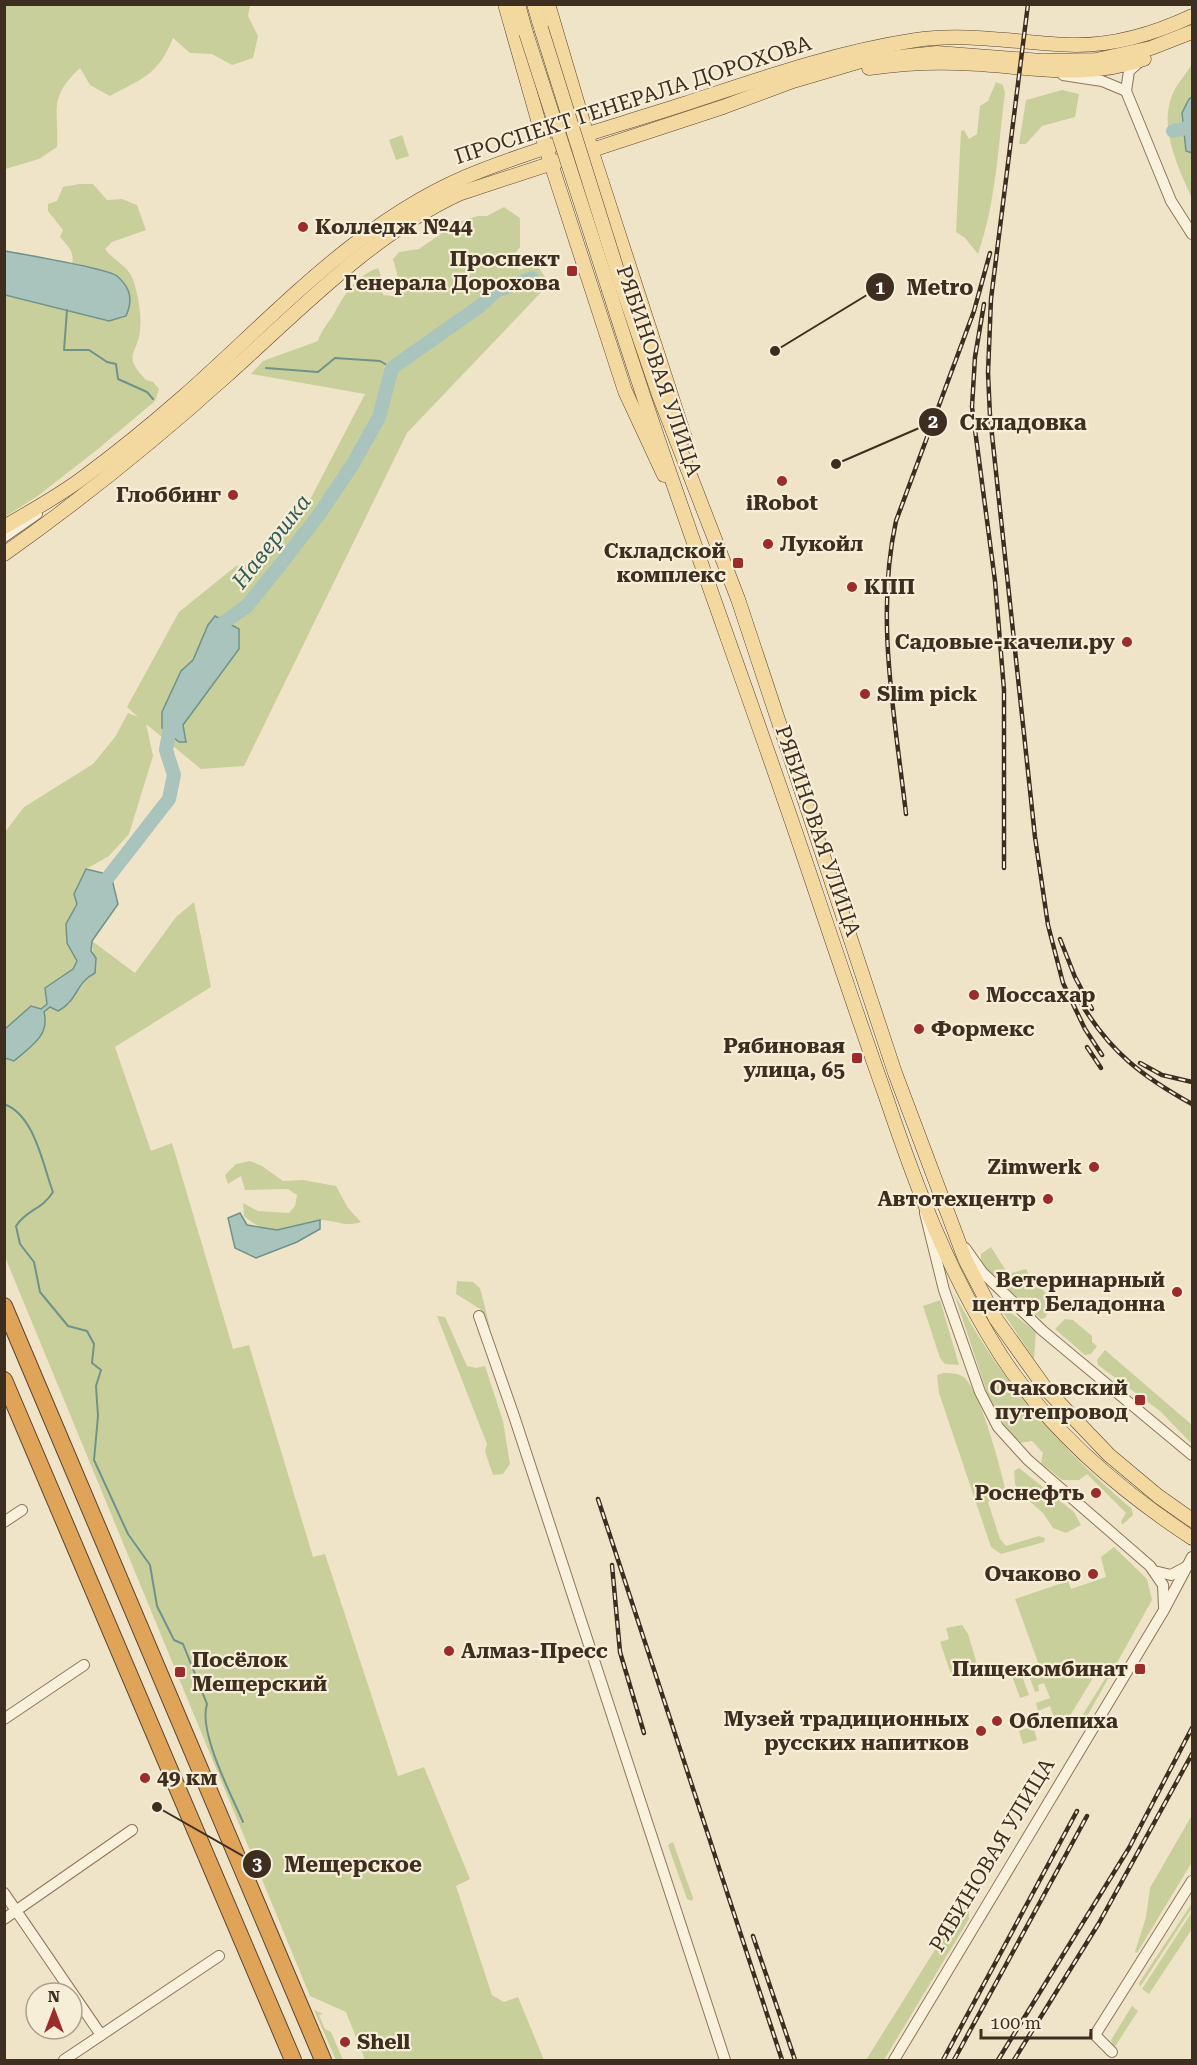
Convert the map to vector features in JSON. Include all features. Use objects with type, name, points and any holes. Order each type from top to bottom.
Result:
[{"type":"highway","points":[[4,1306],[323,2061]]},
{"type":"highway","points":[[4,1380],[293,2061]]},
{"type":"main road","points":[[505,4],[550,162],[625,391],[655,458],[684,510]]},
{"type":"main road","name":"РЯБИНОВАЯ УЛИЦА","points":[[518,4],[644,402],[738,661],[925,1210]]},
{"type":"main road","name":"РЯБИНОВАЯ УЛИЦА","points":[[534,4],[622,286],[659,395],[738,599],[895,1073],[953,1231]]},
{"type":"main road","points":[[548,4],[604,191],[683,433],[697,493]]},
{"type":"main road","name":"ПРОСПЕКТ ГЕНЕРАЛА ДОРОХОВА","points":[[82,479],[184,396],[346,249],[387,218],[438,189],[546,148],[785,71],[859,51],[919,39],[964,36],[1062,44],[1098,44],[1152,33],[1192,16]]},
{"type":"main road","name":"ПРОСПЕКТ ГЕНЕРАЛА ДОРОХОВА","points":[[859,51],[936,46],[1077,55],[1132,47],[1164,37],[1192,24]]},
{"type":"main road","name":"ПРОСПЕКТ ГЕНЕРАЛА ДОРОХОВА","points":[[4,554],[155,440],[375,245],[443,201],[550,162],[750,97],[834,67],[886,56],[958,53],[1078,62],[1133,53],[1192,32]]},
{"type":"main road","name":"ПРОСПЕКТ ГЕНЕРАЛА ДОРОХОВА","points":[[750,97],[826,76],[898,65],[957,63],[1061,72],[1098,70],[1144,59],[1192,39]]},
{"type":"main road","points":[[4,527],[82,479]]},
{"type":"main road","points":[[925,1210],[966,1295],[1002,1356],[1031,1396],[1076,1446],[1123,1487],[1192,1538]]},
{"type":"main road","points":[[953,1231],[979,1288],[1015,1347],[1046,1389],[1088,1435],[1143,1484],[1192,1520]]},
{"type":"street","points":[[1144,59],[1129,71],[1126,91],[1171,201],[1192,234]]},
{"type":"street","points":[[1024,70],[1102,81],[1126,91]]},
{"type":"street","points":[[534,108],[545,119],[561,120],[573,110],[574,94]]},
{"type":"street","points":[[563,202],[566,189],[576,180],[589,178],[596,181],[604,191]]},
{"type":"street","name":"ПРОСПЕКТ ГЕНЕРАЛА ДОРОХОВА","points":[[4,537],[82,479]]},
{"type":"street","name":"РЯБИНОВАЯ УЛИЦА","points":[[925,1210],[927,1229],[944,1290],[980,1392],[998,1427],[1028,1460],[1154,1571],[1163,1585],[1164,1610]]},
{"type":"street","name":"РЯБИНОВАЯ УЛИЦА","points":[[953,1231],[982,1272],[1001,1292],[1043,1331],[1192,1455]]},
{"type":"street","points":[[479,1316],[514,1416],[724,2061]]},
{"type":"street","points":[[4,1522],[22,1510]]},
{"type":"street","points":[[1154,1571],[1161,1575],[1171,1575],[1190,1561]]},
{"type":"street","name":"РЯБИНОВАЯ УЛИЦА","points":[[894,2061],[1164,1610],[1190,1561]]},
{"type":"street","points":[[4,1719],[84,1665]]},
{"type":"street","points":[[4,1919],[132,1830]]},
{"type":"street","points":[[1112,2052],[1095,2035],[1192,1881]]},
{"type":"street","points":[[4,1893],[101,2035]]},
{"type":"street","points":[[64,2061],[219,1956]]},
{"type":"green space","points":[[5,4],[250,5],[248,16],[258,36],[253,58],[232,65],[212,54],[190,53],[173,38],[155,68],[110,96],[90,85],[80,68],[70,78],[59,96],[57,147],[39,159],[5,169]]},
{"type":"green space","points":[[1192,64],[1192,97],[1189,99],[1186,151],[1192,153],[1192,198],[1171,146],[1168,118],[1169,104],[1174,91]]},
{"type":"green space","points":[[996,82],[1003,85],[1005,93],[993,195],[978,254],[965,238],[956,232],[961,131],[964,130],[969,139],[977,134],[980,106],[988,101]]},
{"type":"green space","points":[[1062,90],[1079,94],[1075,117],[1042,126],[1026,144],[1019,144],[1026,100]]},
{"type":"green space","points":[[402,135],[409,156],[396,160],[389,140]]},
{"type":"green space","points":[[93,184],[107,200],[122,199],[137,205],[146,230],[112,242],[105,249],[128,270],[133,279],[139,304],[140,324],[139,338],[133,355],[134,365],[146,380],[153,382],[159,389],[155,401],[98,449],[39,495],[5,517],[4,295],[109,321],[116,274],[72,264],[71,252],[60,237],[63,230],[48,211],[48,204],[57,201],[63,187]]},
{"type":"green space","points":[[504,207],[520,218],[520,247],[514,255],[519,270],[537,264],[549,284],[407,433],[244,766],[201,769],[146,724],[153,756],[129,834],[109,856],[86,869],[77,904],[66,924],[67,943],[77,961],[73,969],[45,988],[47,1004],[41,1009],[31,1006],[5,1029],[5,832],[24,807],[93,764],[115,737],[128,713],[138,717],[127,707],[179,612],[236,566],[250,565],[301,517],[365,394],[251,374],[263,361],[318,341],[348,291],[370,271],[378,268],[383,295],[393,296],[398,278],[393,259],[399,252],[419,249],[458,222],[478,216],[487,216]]},
{"type":"green space","points":[[194,902],[211,987],[115,1047],[151,1151],[172,1143],[233,1349],[249,1345],[313,1557],[325,1554],[398,1776],[424,1767],[470,1879],[456,1886],[492,1995],[504,2002],[518,1997],[544,2060],[365,2060],[346,2012],[310,1996],[5,1257],[4,1058],[15,1061],[44,1012],[50,1007],[70,1004],[82,979],[95,973],[92,941],[135,973],[176,917]]},
{"type":"green space","points":[[250,1161],[262,1166],[283,1181],[303,1180],[336,1186],[348,1208],[361,1222],[345,1224],[319,1220],[281,1230],[264,1229],[244,1216],[243,1203],[258,1211],[289,1213],[295,1206],[297,1195],[288,1189],[245,1190],[241,1176],[228,1184],[225,1175],[236,1164]]},
{"type":"green space","points":[[991,1247],[1008,1274],[1026,1269],[1047,1295],[1052,1305],[1045,1318],[1041,1319],[1002,1286],[981,1264],[981,1254]]},
{"type":"green space","points":[[457,1281],[473,1282],[480,1288],[491,1331],[480,1309],[456,1294]]},
{"type":"green space","points":[[954,1293],[991,1355],[1032,1410],[1079,1461],[1132,1509],[1133,1515],[1122,1525],[1121,1521],[1126,1513],[1087,1474],[1079,1480],[1062,1480],[1041,1463],[1043,1453],[1032,1441],[1019,1443],[1006,1428],[988,1396]]},
{"type":"green space","points":[[940,1300],[959,1365],[945,1364],[940,1358],[923,1306]]},
{"type":"green space","points":[[1000,1304],[1036,1332],[1034,1359],[998,1305]]},
{"type":"green space","points":[[437,1316],[445,1317],[467,1366],[476,1368],[485,1366],[503,1421],[510,1464],[503,1474],[493,1475],[485,1451],[487,1444]]},
{"type":"green space","points":[[1065,1319],[1073,1320],[1092,1336],[1092,1342],[1097,1346],[1091,1354],[1085,1355],[1055,1329]]},
{"type":"green space","points":[[1105,1350],[1192,1425],[1192,1444],[1160,1411],[1098,1365],[1097,1360]]},
{"type":"green space","points":[[943,1373],[960,1375],[969,1383],[989,1430],[1006,1493],[988,1502],[1000,1539],[1006,1546],[1039,1536],[1045,1538],[1044,1542],[1001,1554],[991,1547],[939,1393],[937,1375]]},
{"type":"green space","points":[[1019,1468],[1074,1512],[1081,1525],[1066,1533],[1053,1528],[1043,1513],[1019,1492],[1015,1484],[1014,1471]]},
{"type":"green space","points":[[1114,1547],[1147,1579],[1152,1600],[1080,1729],[1075,1727],[1108,1674],[1099,1668],[1062,1729],[1056,1724],[1050,1706],[1038,1711],[1036,1703],[1050,1698],[1044,1683],[1038,1685],[1039,1691],[1035,1692],[1028,1673],[1040,1668],[1015,1599],[1068,1581],[1071,1589],[1106,1577],[1101,1557]]},
{"type":"green space","points":[[962,1625],[968,1634],[977,1664],[951,1674],[940,1642],[949,1639],[946,1628]]},
{"type":"green space","points":[[1021,1673],[1029,1695],[1020,1698],[1012,1676]]},
{"type":"green space","points":[[1033,1726],[1037,1740],[1023,1744],[1019,1731]]},
{"type":"green space","points":[[1192,1815],[1192,1862],[1137,1953],[1135,1952],[1146,1917],[1150,1888]]},
{"type":"green space","points":[[673,1842],[693,1898],[692,1901],[687,1899],[668,1845]]},
{"type":"green space","points":[[1192,1903],[1192,1908],[1140,1987],[1139,1983]]},
{"type":"green space","points":[[963,1905],[969,1912],[969,1919],[884,2060],[866,2060]]},
{"type":"green space","points":[[1192,1912],[1192,1929],[1149,1994],[1142,1989]]},
{"type":"green space","points":[[1132,2006],[1138,2011],[1114,2048],[1111,2040]]},
{"type":"green space","points":[[314,2010],[323,2014],[319,2015],[325,2029],[331,2032],[343,2060],[336,2060]]},
{"type":"water","points":[[1192,97],[1192,153],[1186,151],[1182,113]]},
{"type":"water","points":[[5,251],[83,266],[117,276],[129,294],[130,305],[126,316],[109,321],[5,295]]},
{"type":"water","points":[[215,616],[239,629],[239,649],[183,725],[186,742],[179,742],[162,728],[162,712],[181,671],[193,660],[208,625]]},
{"type":"water","points":[[86,869],[111,875],[118,904],[92,941],[91,951],[96,958],[95,973],[88,977],[65,1007],[58,1011],[50,1007],[44,1012],[42,1034],[33,1045],[14,1061],[5,1058],[5,1029],[31,1006],[41,1009],[47,1004],[45,988],[73,969],[77,961],[67,943],[66,924],[77,904],[74,894]]},
{"type":"water","points":[[240,1213],[247,1225],[277,1230],[320,1220],[320,1229],[297,1242],[256,1258],[235,1248],[228,1218]]},
{"type":"waterway","name":"Навершка","points":[[1173,131],[1192,127]]},
{"type":"waterway","name":"Навершка","points":[[217,637],[223,623],[247,606],[280,565],[318,516],[353,464],[379,417],[392,368],[480,306],[496,291],[532,278]]},
{"type":"waterway","points":[[67,310],[64,350],[89,350],[107,362],[116,364],[118,379],[147,392],[153,399]]},
{"type":"waterway","points":[[266,368],[318,372],[335,358],[380,361],[392,368]]},
{"type":"waterway","name":"Навершка","points":[[99,889],[169,799],[174,775],[166,750],[172,716]]},
{"type":"waterway","points":[[4,1104],[15,1110],[30,1130],[53,1192],[44,1203],[20,1220],[16,1226],[20,1244],[34,1262],[40,1292],[68,1326],[87,1331],[94,1344],[92,1363],[101,1370],[96,1386],[98,1416],[94,1460],[128,1534],[150,1565],[157,1606],[174,1640],[183,1644],[207,1704],[205,1716],[211,1746],[243,1822]]},
{"type":"railway","points":[[1028,4],[991,299],[988,373],[990,416],[1035,837],[1048,925],[1063,983],[1085,1029],[1102,1055]]},
{"type":"railway","points":[[906,814],[889,667],[887,594],[890,557],[896,521],[974,311],[990,253]]},
{"type":"railway","points":[[984,304],[975,357],[972,407],[995,581],[1004,690],[1004,868]]},
{"type":"railway","points":[[1060,939],[1075,977],[1092,1009]]},
{"type":"railway","points":[[1081,1003],[1104,1036],[1129,1062],[1158,1084],[1192,1104]]},
{"type":"railway","points":[[1087,1047],[1101,1068]]},
{"type":"railway","points":[[1140,1063],[1162,1075],[1192,1082]]},
{"type":"railway","points":[[598,1499],[782,2060]]},
{"type":"railway","points":[[612,1565],[620,1652],[644,1733]]},
{"type":"railway","points":[[998,2060],[1129,1848],[1192,1728]]},
{"type":"railway","points":[[1014,2060],[1099,1923],[1192,1754]]},
{"type":"railway","points":[[943,2060],[1077,1811]]},
{"type":"railway","points":[[954,2060],[1087,1816]]},
{"type":"railway","points":[[753,1936],[795,2060]]},
{"type":"place","name":"Колледж №44","points":[[303,227]]},
{"type":"place","name":"Проспект Генерала Дорохова","points":[[572,271]]},
{"type":"place","name":"Metro","points":[[775,351]]},
{"type":"place","name":"Складовка","points":[[836,464]]},
{"type":"place","name":"iRobot","points":[[782,481]]},
{"type":"place","name":"Глоббинг","points":[[233,495]]},
{"type":"place","name":"Лукойл","points":[[768,544]]},
{"type":"place","name":"Складской комплекс","points":[[738,563]]},
{"type":"place","name":"КПП","points":[[852,587]]},
{"type":"place","name":"Садовые-качели.ру","points":[[1127,642]]},
{"type":"place","name":"Slim pick","points":[[865,694]]},
{"type":"place","name":"Моссахар","points":[[974,995]]},
{"type":"place","name":"Формекс","points":[[919,1029]]},
{"type":"place","name":"Рябиновая улица, 65","points":[[857,1058]]},
{"type":"place","name":"Zimwerk","points":[[1094,1167]]},
{"type":"place","name":"Автотехцентр","points":[[1048,1199]]},
{"type":"place","name":"Ветеринарный центр Беладонна","points":[[1177,1292]]},
{"type":"place","name":"Очаковский путепровод","points":[[1140,1400]]},
{"type":"place","name":"Роснефть","points":[[1096,1493]]},
{"type":"place","name":"Очаково","points":[[1093,1574]]},
{"type":"place","name":"Алмаз-Пресс","points":[[449,1651]]},
{"type":"place","name":"Пищекомбинат","points":[[1140,1669]]},
{"type":"place","name":"Посёлок Мещерский","points":[[180,1672]]},
{"type":"place","name":"Облепиха","points":[[997,1721]]},
{"type":"place","name":"Музей традиционных русских напитков","points":[[981,1731]]},
{"type":"place","name":"49 км","points":[[145,1778]]},
{"type":"place","name":"Мещерское","points":[[157,1807]]},
{"type":"place","name":"Shell","points":[[345,2042]]}]
